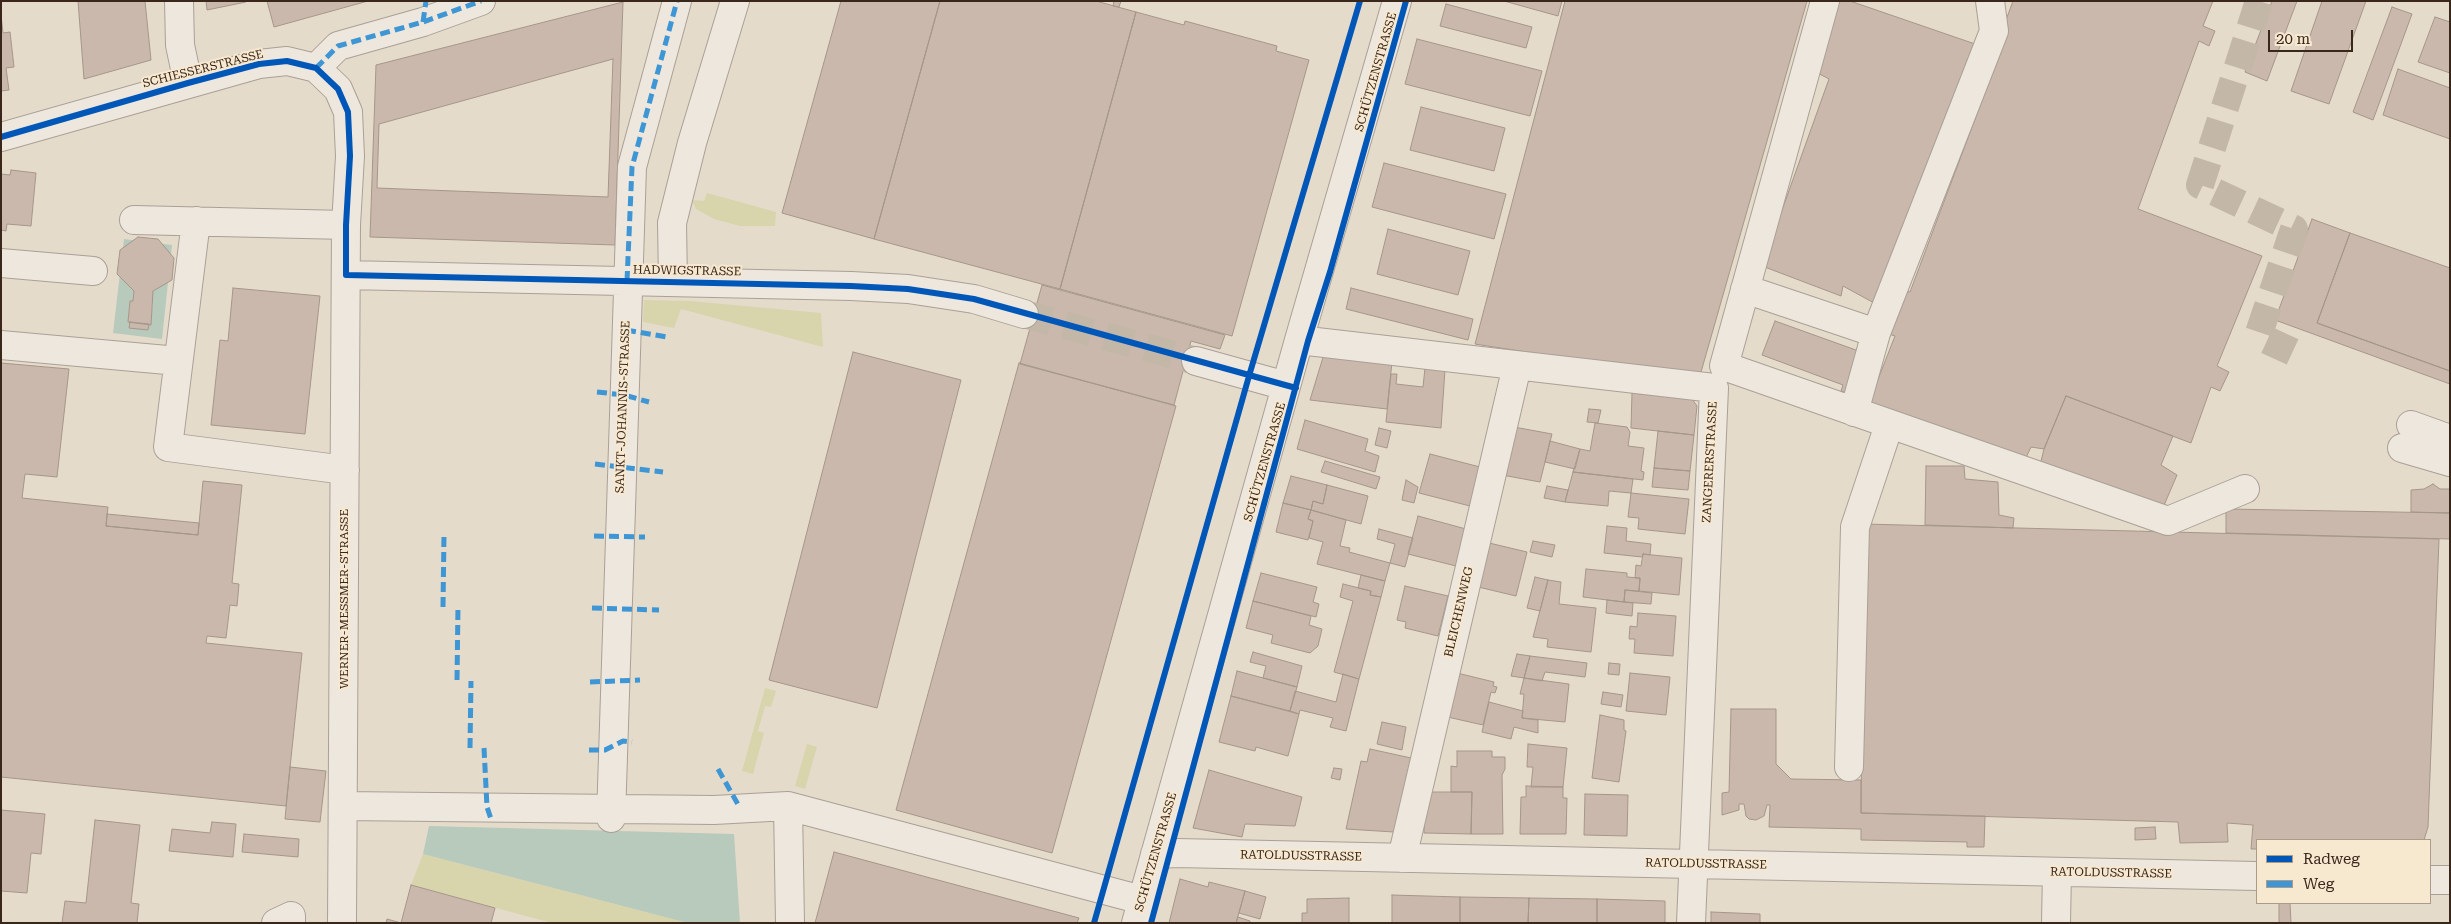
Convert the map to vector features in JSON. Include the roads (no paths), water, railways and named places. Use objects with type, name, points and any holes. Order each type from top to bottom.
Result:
[{"type":"street","points":[[179,1],[180,45],[188,82]]},
{"type":"street","points":[[346,276],[346,225],[350,156],[348,112],[338,89],[316,68],[338,46],[424,12],[480,1]]},
{"type":"street","name":"SANKT-JOHANNIS-STRASSE","points":[[611,813],[632,167],[676,1]]},
{"type":"street","points":[[673,282],[672,223],[692,143],[735,1]]},
{"type":"street","name":"SCHÜTZENSTRASSE","points":[[1139,911],[1299,340],[1397,1]]},
{"type":"street","points":[[1825,1],[1724,366],[2168,521],[2246,490]]},
{"type":"street","points":[[1854,412],[1876,333],[1994,31],[1990,1]]},
{"type":"street","name":"SCHIESSERSTRASSE","points":[[1,137],[188,82],[259,64],[287,61],[316,68]]},
{"type":"street","points":[[134,220],[346,225]]},
{"type":"street","points":[[196,220],[168,447],[345,470]]},
{"type":"street","points":[[1,263],[93,271]]},
{"type":"street","name":"HADWIGSTRASSE","points":[[346,276],[673,282],[908,289],[974,299],[1024,314]]},
{"type":"street","name":"WERNER-MESSMER-STRASSE","points":[[342,923],[346,276]]},
{"type":"street","points":[[1745,289],[1876,333]]},
{"type":"street","name":"ZANGERERSTRASSE","points":[[1299,340],[1714,388],[1690,923]]},
{"type":"street","points":[[1,345],[178,361]]},
{"type":"street","points":[[1196,361],[1286,386]]},
{"type":"street","name":"BLEICHENWEG","points":[[1402,858],[1517,366]]},
{"type":"street","points":[[1850,767],[1855,527],[1889,425]]},
{"type":"street","points":[[2450,439],[2406,436],[2450,462]]},
{"type":"street","points":[[343,806],[611,813],[788,806],[1139,911]]},
{"type":"street","points":[[788,806],[790,923]]},
{"type":"street","name":"RATOLDUSSTRASSE","points":[[1155,854],[1692,863],[2256,876]]},
{"type":"street","points":[[2056,923],[2057,872]]},
{"type":"street","points":[[2431,880],[2450,880]]},
{"type":"street","points":[[276,923],[291,916],[291,923]]},
{"type":"tunnel","points":[[2259,1],[2200,185],[2294,229],[2258,336],[2295,353]]},
{"type":"tunnel","points":[[1024,314],[1196,361]]}]
